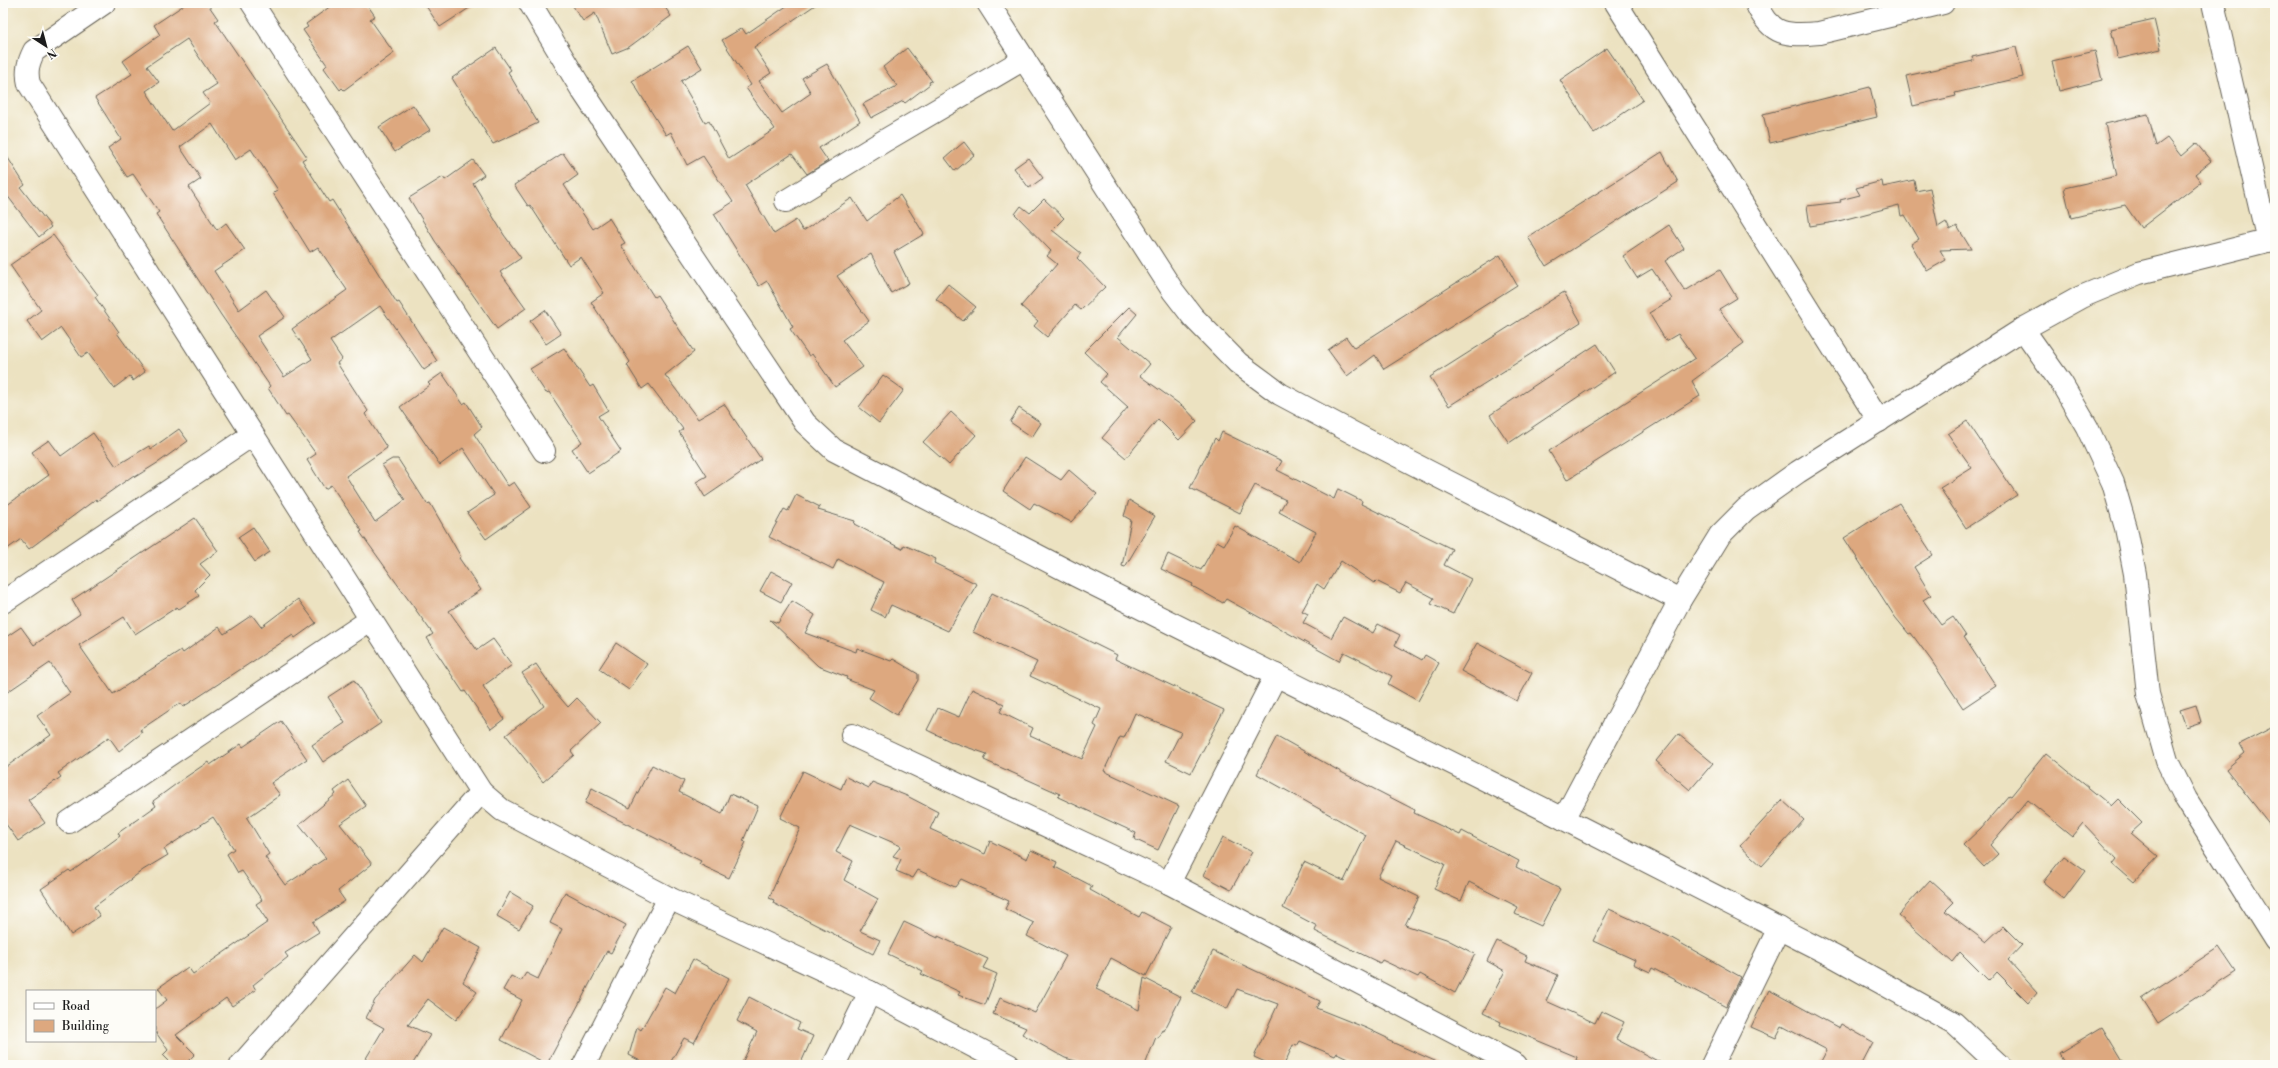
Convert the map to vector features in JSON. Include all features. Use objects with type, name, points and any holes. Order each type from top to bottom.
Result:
[{"type":"street","points":[[104,3],[34,51],[28,62],[27,73],[29,84],[481,792],[502,810],[669,898],[870,992],[1009,1065]]},
{"type":"street","points":[[252,3],[544,451]]},
{"type":"street","points":[[530,3],[591,103],[805,423],[818,437],[834,450],[862,466],[1779,928],[1930,1008],[1954,1023],[1999,1065]]},
{"type":"street","points":[[988,3],[1173,291],[1193,317],[1238,363],[1280,394],[1353,433],[1680,600]]},
{"type":"street","points":[[1616,3],[1879,420]]},
{"type":"street","points":[[1756,3],[1768,22],[1784,34],[1802,35],[1819,33],[1943,3]]},
{"type":"street","points":[[1564,819],[1680,600],[1720,535],[1746,508],[1798,472],[2022,329],[2082,297],[2139,272],[2271,240],[2213,3]]},
{"type":"street","points":[[786,201],[884,141],[1024,59]]},
{"type":"street","points":[[2022,329],[2062,384],[2086,427],[2113,483],[2126,528],[2135,574],[2148,694],[2167,761],[2186,799],[2275,940]]},
{"type":"street","points":[[3,602],[252,435]]},
{"type":"street","points":[[70,822],[370,620]]},
{"type":"street","points":[[1169,882],[1276,675]]},
{"type":"street","points":[[852,734],[1169,882],[1516,1065]]},
{"type":"street","points":[[241,1065],[481,792]]},
{"type":"street","points":[[584,1065],[669,898]]},
{"type":"street","points":[[1712,1065],[1779,928]]},
{"type":"street","points":[[834,1065],[870,992]]},
{"type":"building","points":[[187,3],[207,3],[218,19],[215,21],[307,157],[302,160],[329,202],[332,200],[397,303],[399,302],[437,361],[424,370],[380,306],[330,341],[342,359],[337,363],[368,411],[365,414],[387,448],[346,476],[375,522],[405,500],[382,465],[392,459],[398,459],[427,504],[430,503],[461,557],[459,558],[481,590],[449,611],[477,650],[493,639],[512,665],[483,686],[504,719],[491,729],[465,691],[463,692],[427,638],[433,634],[360,532],[362,531],[331,485],[325,489],[307,460],[316,454],[288,415],[286,416],[268,388],[270,386],[221,315],[156,214],[159,212],[133,174],[127,177],[108,148],[121,139],[95,98],[132,74],[123,61],[160,35],[154,25]],"holes":[[[187,39],[217,84],[203,93],[210,103],[172,131],[146,91],[159,82],[147,66]],[[212,124],[235,160],[251,149],[278,190],[273,193],[310,252],[318,247],[347,290],[292,329],[312,359],[284,377],[257,336],[285,317],[266,290],[239,310],[214,271],[245,250],[226,223],[217,230],[189,187],[201,179],[180,147]]]},
{"type":"building","points":[[335,3],[366,3],[375,16],[370,19],[394,53],[344,90],[342,88],[340,90],[324,68],[327,65],[303,30],[308,27],[306,24]]},
{"type":"building","points":[[424,3],[477,3],[440,27]]},
{"type":"building","points":[[571,3],[662,3],[671,16],[629,47],[612,54],[595,13],[583,21]]},
{"type":"building","points":[[791,3],[818,3],[754,47],[771,73],[759,81],[782,113],[811,93],[802,78],[827,64],[860,121],[819,148],[828,161],[807,174],[792,154],[745,185],[774,234],[796,220],[803,231],[852,198],[867,221],[900,195],[924,234],[894,252],[909,283],[891,293],[871,254],[837,276],[869,321],[842,340],[863,367],[835,387],[812,354],[809,356],[790,329],[793,327],[767,281],[759,286],[714,214],[733,202],[703,156],[687,165],[671,132],[666,135],[632,81],[688,46],[702,68],[681,81],[705,123],[709,121],[729,159],[775,129],[746,88],[751,85],[722,40],[742,28],[746,34]]},
{"type":"building","points":[[2154,19],[2161,49],[2118,59],[2111,29]]},
{"type":"building","points":[[2016,47],[2023,77],[1955,93],[1956,96],[1913,106],[1906,76],[1973,61],[1972,57]]},
{"type":"building","points":[[496,48],[511,70],[508,72],[538,123],[493,144],[452,78]]},
{"type":"building","points":[[907,48],[932,81],[905,103],[903,101],[871,118],[863,104],[897,86],[883,67]]},
{"type":"building","points":[[1607,48],[1643,100],[1594,133],[1560,80]]},
{"type":"building","points":[[2095,51],[2102,80],[2059,91],[2052,61]]},
{"type":"building","points":[[1870,87],[1877,117],[1770,143],[1763,114]]},
{"type":"building","points":[[413,105],[430,130],[395,152],[379,127]]},
{"type":"building","points":[[2148,114],[2156,146],[2167,138],[2181,156],[2196,143],[2211,161],[2195,174],[2201,182],[2141,228],[2125,205],[2071,218],[2064,188],[2117,176],[2105,124]]},
{"type":"building","points":[[964,142],[974,155],[955,171],[945,158]]},
{"type":"building","points":[[3,150],[25,185],[21,188],[51,227],[39,237],[3,190]]},
{"type":"building","points":[[1662,152],[1678,182],[1546,266],[1528,237]]},
{"type":"building","points":[[563,153],[578,175],[564,185],[593,229],[609,218],[625,243],[621,245],[654,297],[657,295],[694,352],[665,375],[698,419],[724,404],[761,459],[705,497],[696,482],[707,476],[679,432],[683,429],[649,384],[642,389],[627,365],[630,362],[591,302],[604,293],[581,257],[569,265],[530,205],[528,206],[514,185]]},
{"type":"building","points":[[1028,158],[1043,178],[1029,188],[1014,168]]},
{"type":"building","points":[[473,160],[484,175],[473,183],[504,235],[521,258],[500,272],[526,308],[497,329],[435,241],[409,198],[443,177],[445,180]]},
{"type":"building","points":[[1914,180],[1916,191],[1930,188],[1938,227],[1946,222],[1950,230],[1957,226],[1971,249],[1940,250],[1946,260],[1927,271],[1911,244],[1919,239],[1905,215],[1901,216],[1899,205],[1835,222],[1810,226],[1807,206],[1841,202],[1840,200],[1860,195],[1856,188],[1882,181],[1883,187]]},
{"type":"building","points":[[1044,199],[1064,218],[1052,230],[1081,253],[1077,258],[1105,287],[1081,310],[1075,305],[1047,337],[1034,326],[1038,321],[1021,306],[1057,264],[1047,256],[1051,251],[1015,214],[1021,206],[1030,213]]},
{"type":"building","points":[[1669,225],[1684,248],[1665,261],[1685,291],[1720,270],[1737,298],[1719,309],[1744,343],[1692,381],[1700,396],[1567,480],[1549,451],[1695,358],[1678,334],[1666,341],[1649,313],[1672,299],[1652,269],[1637,278],[1623,256]]},
{"type":"building","points":[[53,235],[98,295],[95,297],[119,332],[117,333],[145,372],[133,381],[130,376],[114,388],[88,353],[81,357],[61,328],[42,342],[27,321],[41,310],[10,265]]},
{"type":"building","points":[[1500,255],[1517,285],[1384,369],[1375,355],[1347,376],[1328,350],[1346,337],[1354,348]]},
{"type":"building","points":[[948,284],[976,307],[963,321],[936,299]]},
{"type":"building","points":[[1564,292],[1581,322],[1449,406],[1430,377]]},
{"type":"building","points":[[1129,307],[1137,314],[1118,337],[1150,364],[1140,376],[1185,408],[1197,421],[1179,440],[1158,419],[1126,458],[1102,438],[1128,407],[1100,382],[1107,374],[1084,352]]},
{"type":"building","points":[[545,310],[561,334],[546,344],[530,321]]},
{"type":"building","points":[[1597,344],[1615,372],[1509,443],[1490,415]]},
{"type":"building","points":[[564,348],[590,387],[593,385],[608,410],[598,416],[621,451],[588,473],[572,449],[582,442],[549,392],[546,393],[530,369]]},
{"type":"building","points":[[442,373],[463,404],[466,402],[482,427],[474,434],[508,486],[514,482],[531,507],[486,539],[467,513],[494,495],[463,448],[440,465],[400,407],[430,385],[428,383]]},
{"type":"building","points":[[883,375],[904,390],[879,423],[859,407]]},
{"type":"building","points":[[1019,408],[1041,423],[1032,437],[1010,422]]},
{"type":"building","points":[[951,412],[976,435],[949,465],[923,442]]},
{"type":"building","points":[[1967,421],[2017,495],[1966,528],[1940,488],[1972,468],[1948,434]]},
{"type":"building","points":[[179,429],[188,441],[159,462],[135,477],[134,475],[97,501],[96,499],[29,549],[21,539],[3,552],[3,508],[49,475],[32,452],[49,440],[61,456],[93,433],[116,466],[149,446],[151,449]]},
{"type":"building","points":[[1222,432],[1282,461],[1277,470],[1334,499],[1338,489],[1362,501],[1361,504],[1452,549],[1444,565],[1471,579],[1453,614],[1431,604],[1434,598],[1406,583],[1400,593],[1376,581],[1374,583],[1341,561],[1324,589],[1317,584],[1302,611],[1308,614],[1303,623],[1331,638],[1343,617],[1373,633],[1378,624],[1400,635],[1395,645],[1422,660],[1425,655],[1439,663],[1418,701],[1388,684],[1392,676],[1344,652],[1339,661],[1226,599],[1223,603],[1192,586],[1193,584],[1161,569],[1168,554],[1201,570],[1217,541],[1224,545],[1235,526],[1300,562],[1316,532],[1279,512],[1286,500],[1255,485],[1240,513],[1190,488],[1215,438],[1218,441]]},
{"type":"building","points":[[1025,457],[1061,480],[1069,470],[1097,494],[1071,522],[1034,503],[1030,509],[1003,491]]},
{"type":"building","points":[[796,495],[820,507],[818,510],[855,521],[854,524],[902,549],[904,545],[936,559],[934,563],[977,584],[948,631],[891,605],[885,617],[871,610],[884,582],[838,559],[833,569],[769,537],[784,509],[788,511]]},
{"type":"building","points":[[1129,500],[1155,516],[1125,567],[1122,566],[1131,520],[1124,516]]},
{"type":"building","points":[[1899,503],[1933,555],[1914,567],[1931,595],[1923,600],[1941,625],[1953,617],[1966,636],[1964,637],[1996,686],[1963,708],[1911,633],[1909,634],[1895,617],[1844,538]]},
{"type":"building","points":[[195,518],[218,551],[200,564],[210,575],[195,590],[199,596],[179,609],[177,607],[135,634],[124,617],[79,645],[113,694],[181,650],[183,653],[219,627],[224,634],[252,615],[261,627],[298,599],[316,623],[295,638],[293,635],[183,707],[180,703],[140,730],[142,733],[119,751],[109,737],[58,773],[61,777],[28,800],[45,823],[18,841],[3,820],[3,769],[51,735],[37,716],[70,693],[50,663],[3,695],[3,639],[21,627],[34,645],[80,614],[72,600]]},
{"type":"building","points":[[253,527],[270,552],[255,562],[238,537]]},
{"type":"building","points":[[771,571],[792,582],[781,602],[760,591]]},
{"type":"building","points":[[992,593],[1117,655],[1115,659],[1224,710],[1191,773],[1166,761],[1181,732],[1135,713],[1124,738],[1120,737],[1104,771],[1179,806],[1158,850],[1134,839],[1136,833],[1058,797],[1060,794],[984,760],[987,754],[952,742],[927,730],[938,708],[959,717],[972,689],[1004,704],[1000,712],[1033,728],[1030,735],[1082,759],[1097,727],[1094,725],[1101,709],[1030,676],[1037,662],[973,632]]},
{"type":"building","points":[[792,601],[815,615],[805,633],[856,652],[857,648],[891,661],[893,659],[918,674],[918,680],[897,715],[869,698],[874,690],[846,679],[847,677],[818,666],[770,620],[778,623]]},
{"type":"building","points":[[616,643],[647,664],[629,690],[599,669]]},
{"type":"building","points":[[1477,643],[1532,673],[1517,701],[1461,671]]},
{"type":"building","points":[[536,664],[556,693],[568,707],[577,698],[601,723],[571,751],[574,755],[543,782],[506,735],[544,706],[522,673]]},
{"type":"building","points":[[354,680],[381,723],[323,762],[312,745],[345,723],[328,697]]},
{"type":"building","points":[[2196,705],[2201,722],[2186,727],[2180,710]]},
{"type":"building","points":[[281,721],[307,759],[271,783],[280,795],[247,818],[269,854],[265,857],[285,885],[326,858],[299,825],[336,794],[334,791],[348,780],[366,806],[340,824],[372,864],[338,891],[345,901],[313,922],[319,932],[285,953],[288,957],[253,985],[256,990],[232,1006],[226,998],[176,1035],[195,1054],[184,1065],[173,1065],[163,1055],[168,1050],[156,1032],[156,1008],[167,1000],[158,988],[188,967],[193,974],[268,922],[256,904],[262,900],[242,871],[238,873],[227,854],[234,849],[213,817],[164,849],[168,855],[143,870],[94,907],[100,916],[71,935],[41,889],[69,870],[71,872],[120,836],[118,833],[156,806],[153,801],[183,779],[208,762],[210,765],[241,744],[243,747]]},
{"type":"building","points":[[2275,726],[2275,831],[2226,769],[2245,753],[2240,744]]},
{"type":"building","points":[[1678,734],[1713,763],[1690,790],[1656,761]]},
{"type":"building","points":[[1277,736],[1341,772],[1415,810],[1414,813],[1460,835],[1462,831],[1519,861],[1516,867],[1560,889],[1541,926],[1515,914],[1518,907],[1469,882],[1461,901],[1434,889],[1445,864],[1396,841],[1378,877],[1419,897],[1405,925],[1446,939],[1475,954],[1455,993],[1420,974],[1418,977],[1382,960],[1380,963],[1343,945],[1315,931],[1317,926],[1283,908],[1304,862],[1344,881],[1366,835],[1257,774]]},
{"type":"building","points":[[2046,753],[2111,806],[2118,799],[2142,823],[2131,833],[2158,856],[2134,882],[2113,864],[2117,859],[2083,823],[2072,836],[2028,800],[1990,845],[1998,854],[1984,867],[1963,845],[1981,828],[2009,795],[2011,796]]},
{"type":"building","points":[[652,765],[684,781],[679,792],[722,814],[730,794],[758,806],[743,841],[746,842],[729,878],[699,864],[701,861],[585,803],[592,788],[630,808]]},
{"type":"building","points":[[803,771],[841,789],[846,777],[869,788],[872,782],[907,796],[938,812],[930,829],[985,854],[990,841],[1027,859],[1031,850],[1057,862],[1055,867],[1092,886],[1090,890],[1139,917],[1142,912],[1171,927],[1146,976],[1111,958],[1096,989],[1139,1010],[1144,978],[1181,997],[1164,1031],[1162,1030],[1158,1038],[1156,1037],[1145,1065],[1090,1065],[1065,1058],[1022,1034],[1026,1028],[993,1014],[1000,998],[1035,1013],[1066,956],[1027,936],[1034,923],[1005,909],[1009,901],[961,879],[955,887],[918,870],[913,878],[896,871],[901,859],[893,856],[901,846],[850,824],[836,852],[853,861],[844,880],[878,899],[860,931],[880,940],[873,954],[773,903],[774,900],[769,898],[800,828],[780,818]]},
{"type":"building","points":[[1782,800],[1804,820],[1762,866],[1740,846]]},
{"type":"building","points":[[1223,837],[1252,852],[1231,890],[1203,875]]},
{"type":"building","points":[[2064,856],[2085,871],[2064,899],[2043,882]]},
{"type":"building","points":[[1930,880],[1954,902],[1945,911],[1986,942],[2003,926],[2022,945],[2008,960],[2037,992],[2028,1003],[1997,972],[1989,981],[1960,952],[1952,962],[1898,915]]},
{"type":"building","points":[[510,892],[533,906],[519,929],[497,916]]},
{"type":"building","points":[[565,892],[626,925],[611,953],[607,951],[547,1064],[501,1040],[522,1000],[503,990],[511,976],[521,981],[526,973],[538,979],[562,929],[550,923]]},
{"type":"building","points":[[1609,909],[1668,936],[1741,977],[1726,1007],[1652,968],[1650,972],[1633,964],[1635,960],[1593,941]]},
{"type":"building","points":[[904,922],[988,959],[983,968],[997,974],[985,1005],[958,995],[960,992],[921,974],[923,971],[888,954]]},
{"type":"building","points":[[443,927],[481,948],[463,982],[477,992],[456,1020],[428,999],[408,1025],[430,1035],[412,1065],[362,1065],[384,1028],[366,1018],[375,1000],[415,955],[423,962]]},
{"type":"building","points":[[1497,941],[1527,956],[1525,961],[1558,975],[1546,1001],[1595,1023],[1601,1011],[1624,1022],[1616,1039],[1665,1065],[1586,1065],[1576,1060],[1577,1057],[1500,1025],[1501,1022],[1483,1013],[1505,971],[1487,961]]},
{"type":"building","points":[[2219,947],[2236,972],[2158,1023],[2142,998]]},
{"type":"building","points":[[1213,951],[1320,1001],[1316,1008],[1366,1028],[1387,1038],[1387,1040],[1444,1065],[1362,1065],[1337,1053],[1335,1056],[1300,1041],[1297,1046],[1293,1045],[1284,1065],[1272,1065],[1254,1057],[1278,1004],[1237,989],[1227,1009],[1192,992]]},
{"type":"building","points":[[693,959],[729,978],[694,1043],[684,1038],[669,1065],[648,1065],[629,1055],[637,1027],[641,1030],[665,987],[675,993]]},
{"type":"building","points":[[1769,990],[1839,1028],[1841,1024],[1873,1042],[1861,1065],[1819,1065],[1827,1050],[1782,1026],[1776,1038],[1751,1027]]},
{"type":"building","points":[[749,997],[800,1023],[797,1029],[813,1036],[800,1065],[741,1065],[757,1032],[737,1021]]},
{"type":"building","points":[[2102,1027],[2125,1065],[2066,1065],[2059,1053]]}]
